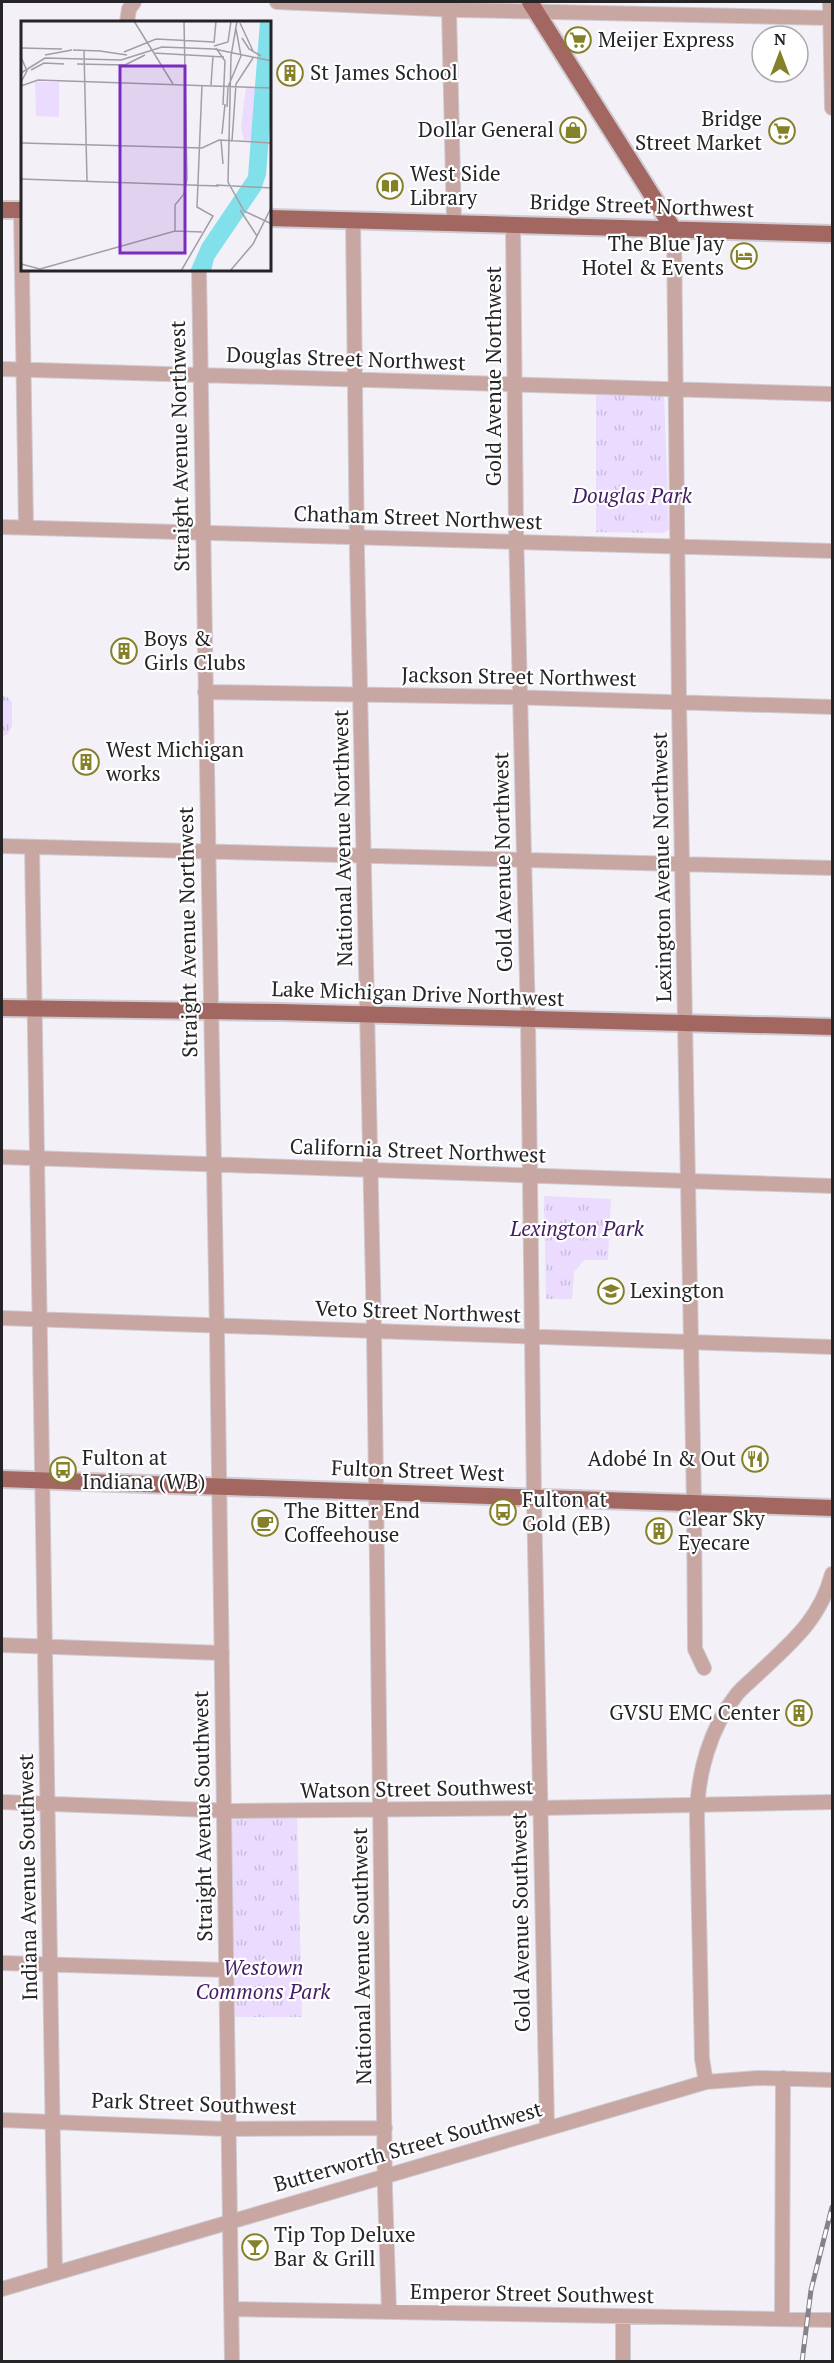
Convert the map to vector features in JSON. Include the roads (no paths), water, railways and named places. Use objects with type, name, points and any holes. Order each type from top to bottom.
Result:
[{"type":"main road","points":[[533,7],[674,230]]},
{"type":"main road","points":[[2,210],[21,210]]},
{"type":"main road","name":"Bridge Street Northwest","points":[[272,218],[832,234]]},
{"type":"main road","name":"Lake Michigan Drive Northwest","points":[[2,1008],[368,1015],[832,1028]]},
{"type":"main road","name":"Fulton Street West","points":[[2,1479],[832,1508]]},
{"type":"street","points":[[127,21],[133,2]]},
{"type":"street","points":[[277,2],[348,3],[449,10],[533,7],[667,16],[830,18]]},
{"type":"street","points":[[667,2],[667,16]]},
{"type":"street","points":[[830,2],[832,108]]},
{"type":"street","points":[[449,10],[454,223]]},
{"type":"street","name":"National Avenue Northwest","points":[[353,220],[376,1492]]},
{"type":"street","name":"Gold Avenue Northwest","points":[[513,225],[516,542],[528,1020],[534,1498]]},
{"type":"street","name":"Lexington Avenue Northwest","points":[[674,230],[695,1649],[704,1668]]},
{"type":"street","points":[[23,272],[26,527]]},
{"type":"street","name":"Straight Avenue Northwest","points":[[199,272],[218,1486]]},
{"type":"street","name":"Douglas Street Northwest","points":[[2,369],[832,394]]},
{"type":"street","name":"Chatham Street Northwest","points":[[2,527],[832,550]]},
{"type":"street","name":"Jackson Street Northwest","points":[[205,692],[832,707]]},
{"type":"street","points":[[2,846],[832,868]]},
{"type":"street","name":"Indiana Avenue Southwest","points":[[32,847],[55,2272]]},
{"type":"street","name":"California Street Northwest","points":[[2,1157],[832,1186]]},
{"type":"street","name":"Veto Street Northwest","points":[[2,1318],[832,1347]]},
{"type":"street","name":"Straight Avenue Southwest","points":[[218,1486],[226,1970],[226,2129],[232,2361]]},
{"type":"street","name":"National Avenue Southwest","points":[[376,1492],[385,2176],[389,2312]]},
{"type":"street","name":"Gold Avenue Southwest","points":[[534,1498],[547,2128]]},
{"type":"street","points":[[706,2082],[702,2059],[697,1803],[705,1759],[717,1723],[738,1692],[792,1642],[818,1612],[832,1574]]},
{"type":"street","points":[[2,1644],[222,1653]]},
{"type":"street","name":"Watson Street Southwest","points":[[2,1802],[223,1812],[832,1802]]},
{"type":"street","points":[[2,1963],[226,1970]]},
{"type":"street","points":[[782,2319],[783,2078]]},
{"type":"street","name":"Butterworth Street Southwest","points":[[2,2289],[706,2082],[783,2078],[832,2080]]},
{"type":"street","name":"Park Street Southwest","points":[[2,2120],[226,2129],[385,2128]]},
{"type":"street","name":"Emperor Street Southwest","points":[[231,2309],[622,2318],[832,2320]]},
{"type":"street","points":[[622,2318],[623,2361]]},
{"type":"railway","points":[[802,2362],[811,2290],[832,2207]]},
{"type":"place","name":"Meijer Express","points":[[578,40]]},
{"type":"place","name":"St James School","points":[[290,73]]},
{"type":"place","name":"Dollar General","points":[[573,130]]},
{"type":"place","name":"Bridge Street Market","points":[[782,131]]},
{"type":"place","name":"West Side Library","points":[[390,186]]},
{"type":"place","name":"The Blue Jay Hotel & Events","points":[[744,256]]},
{"type":"place","name":"Boys & Girls Clubs","points":[[124,651]]},
{"type":"place","name":"West Michigan works","points":[[86,762]]},
{"type":"place","name":"Lexington","points":[[611,1291]]},
{"type":"place","name":"Adobé In & Out","points":[[755,1459]]},
{"type":"place","name":"Fulton at Indiana (WB)","points":[[63,1470]]},
{"type":"place","name":"Fulton at Gold (EB)","points":[[503,1512]]},
{"type":"place","name":"The Bitter End Coffeehouse","points":[[265,1523]]},
{"type":"place","name":"Clear Sky Eyecare","points":[[659,1531]]},
{"type":"place","name":"GVSU EMC Center","points":[[799,1713]]},
{"type":"place","name":"Tip Top Deluxe Bar & Grill","points":[[255,2247]]},
{"type":"park label","name":"Douglas Park","points":[[632,496]]},
{"type":"park label","name":"Lexington Park","points":[[577,1229]]},
{"type":"park label","name":"Westown Commons Park","points":[[263,1980]]}]
